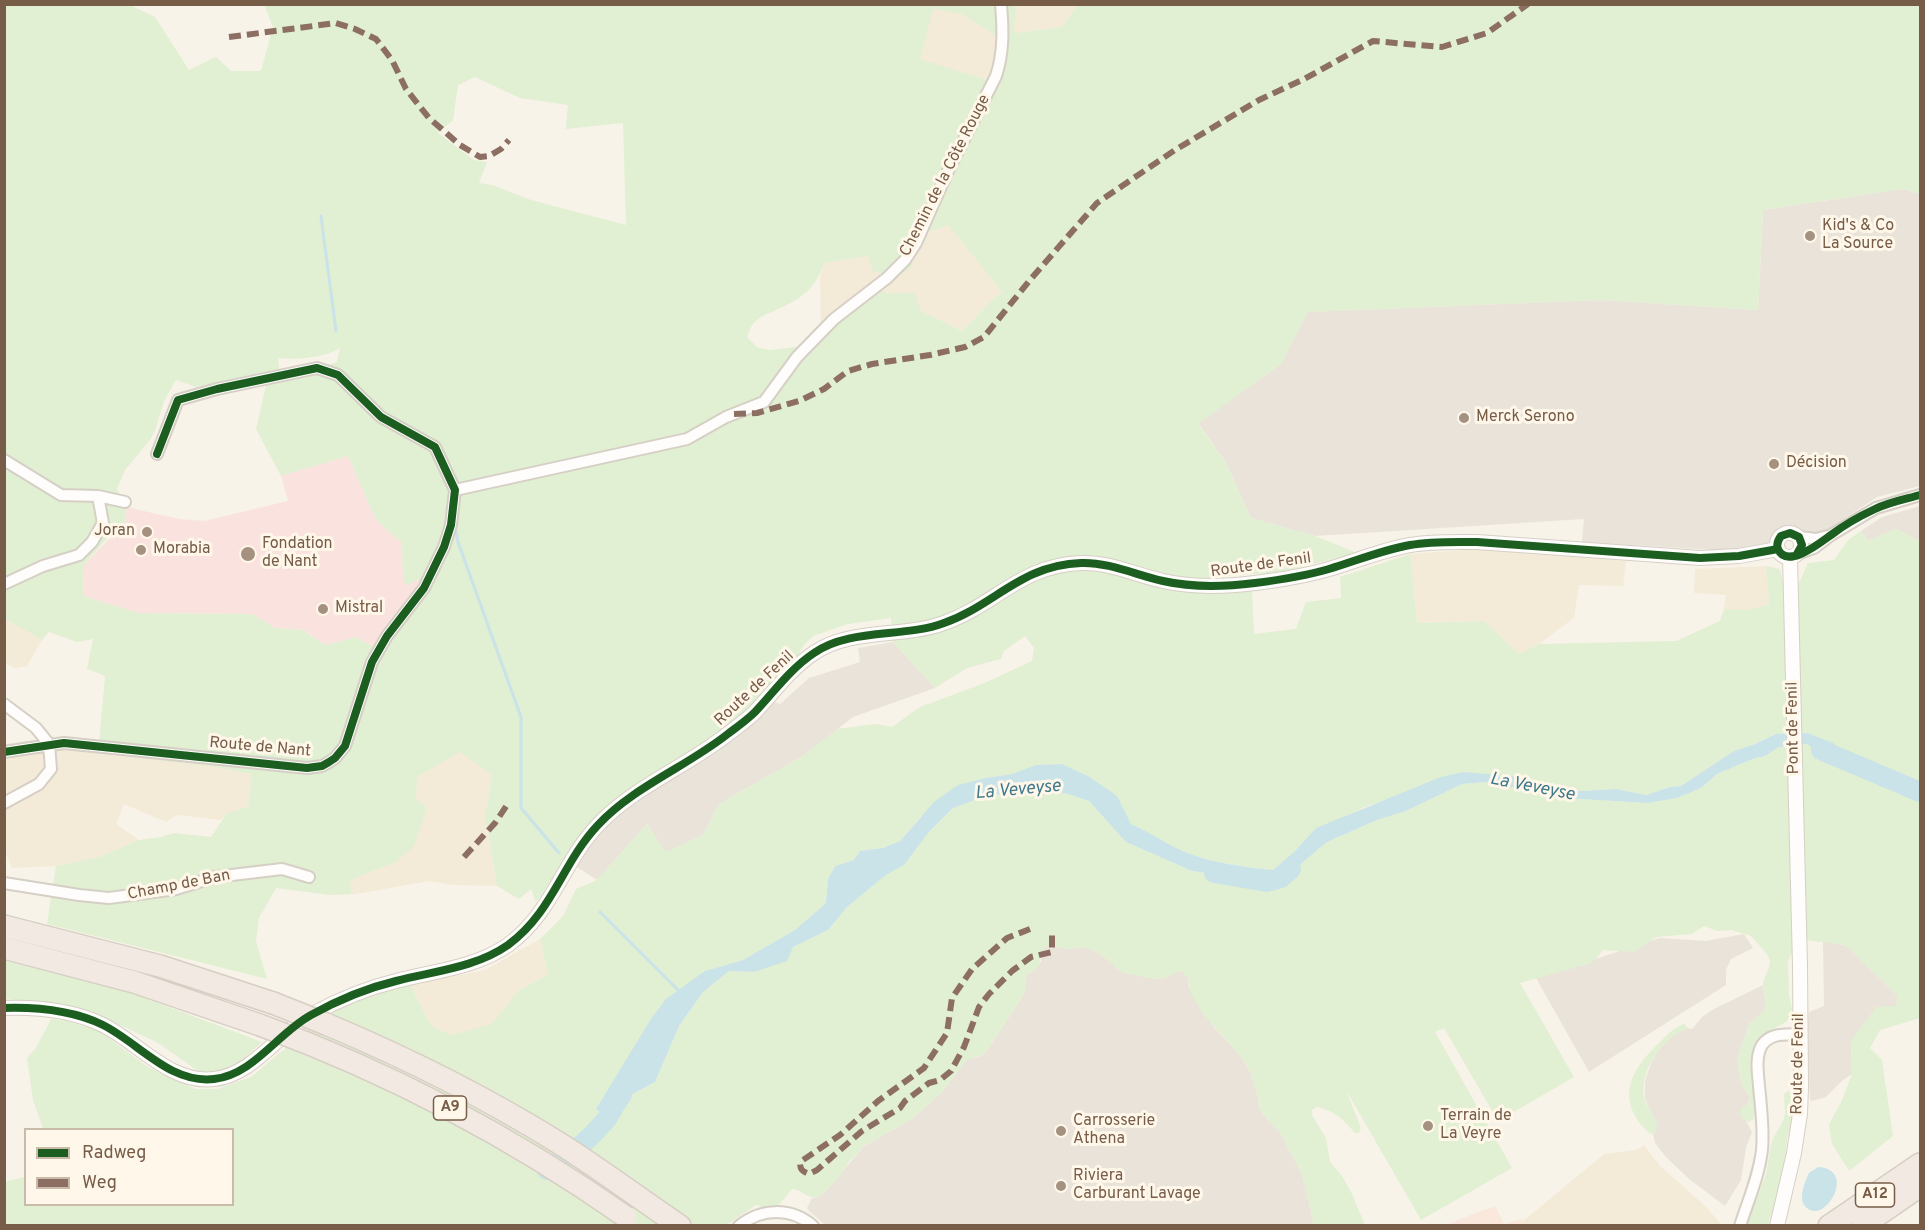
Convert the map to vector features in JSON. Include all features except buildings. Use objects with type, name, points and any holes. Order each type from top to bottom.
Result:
[{"type":"highway","name":"A9","points":[[4,926],[160,966],[273,1003],[378,1046],[483,1098],[577,1154],[674,1222]]},
{"type":"highway","name":"A9","points":[[4,948],[126,979],[260,1025],[347,1059],[435,1100],[537,1158],[633,1223]]},
{"type":"highway","name":"A12","points":[[1829,1226],[1920,1164]]},
{"type":"highway","name":"A12","points":[[1862,1226],[1920,1186]]},
{"type":"street","name":"Chemin de la Côte Rouge","points":[[455,490],[687,439],[726,417],[764,402],[797,357],[834,319],[905,260],[916,243],[1000,65],[1003,36],[1000,4]]},
{"type":"street","points":[[157,454],[178,399],[317,368],[338,375],[381,417],[435,447],[455,490]]},
{"type":"street","points":[[4,460],[61,495],[98,496],[125,502]]},
{"type":"street","name":"Route de Nant","points":[[4,752],[64,743],[307,768],[329,762],[341,753],[349,740],[367,677],[379,649],[424,588],[433,571],[451,525],[455,490]]},
{"type":"street","name":"Route de Fenil","points":[[4,1008],[59,1011],[87,1018],[116,1032],[161,1065],[182,1075],[202,1080],[225,1077],[249,1064],[290,1028],[309,1016],[363,990],[462,966],[485,959],[503,948],[525,932],[538,916],[583,842],[600,822],[621,804],[727,735],[755,712],[785,678],[816,651],[835,642],[923,629],[946,623],[965,614],[1019,580],[1041,570],[1076,563],[1097,563],[1193,587],[1218,587],[1323,571],[1407,546],[1441,542],[1477,542],[1700,558],[1788,553],[1814,548],[1876,508],[1920,495]]},
{"type":"street","points":[[4,584],[43,566],[79,555],[93,542],[104,523],[98,496]]},
{"type":"street","points":[[1790,532],[1799,537],[1802,545],[1788,553],[1778,541],[1783,534],[1790,532]]},
{"type":"street","name":"Route de Fenil","points":[[1799,537],[1816,539],[1831,535]]},
{"type":"street","name":"Pont de Fenil","points":[[1788,553],[1798,900]]},
{"type":"street","points":[[4,704],[36,728],[49,744],[51,769],[39,784],[4,803]]},
{"type":"street","name":"Champ de Ban","points":[[4,883],[109,898],[176,889],[215,877],[282,869],[309,878]]},
{"type":"street","name":"Route de Fenil","points":[[1777,1226],[1791,1169],[1801,1086],[1798,900]]},
{"type":"street","points":[[1740,1226],[1762,1153],[1759,1052],[1766,1040],[1771,1037],[1800,1034]]},
{"type":"street","points":[[739,1226],[756,1215],[775,1212],[798,1215],[813,1226]]},
{"type":"shaded area","points":[[1015,5],[1078,5],[1062,27],[1013,33]]},
{"type":"shaded area","points":[[933,8],[961,14],[998,37],[998,65],[988,80],[919,59]]},
{"type":"shaded area","points":[[1902,189],[1920,194],[1920,486],[1877,497],[1827,530],[1732,551],[1582,542],[1584,519],[1315,536],[1251,518],[1226,463],[1198,423],[1281,364],[1307,312],[1601,300],[1758,310],[1763,210]]},
{"type":"shaded area","points":[[948,225],[1002,292],[962,331],[921,311],[915,294],[874,290],[821,331],[820,277],[824,263],[869,256]]},
{"type":"shaded area","name":"Fondation de Nant","points":[[348,456],[376,520],[402,543],[403,583],[408,585],[416,580],[425,583],[377,645],[370,645],[357,637],[325,645],[304,630],[275,628],[252,614],[139,613],[83,596],[84,565],[108,540],[124,530],[126,507],[179,519],[204,521],[288,501],[281,476]]},
{"type":"shaded area","points":[[1920,506],[1920,541],[1896,529],[1868,541],[1861,531],[1882,517]]},
{"type":"shaded area","points":[[1481,549],[1626,561],[1623,586],[1579,585],[1574,618],[1539,644],[1519,654],[1484,621],[1417,623],[1410,554]]},
{"type":"shaded area","points":[[1766,566],[1769,604],[1749,610],[1724,609],[1726,595],[1694,593],[1695,569]]},
{"type":"shaded area","points":[[5,619],[42,640],[27,666],[15,668],[5,663]]},
{"type":"shaded area","points":[[893,642],[935,688],[853,717],[803,756],[719,804],[703,835],[666,853],[647,824],[597,880],[566,860],[623,797],[772,701],[780,704],[809,678],[860,662],[858,648]]},
{"type":"shaded area","points":[[60,737],[252,773],[248,807],[227,813],[221,820],[177,815],[166,822],[124,804],[116,824],[139,840],[99,857],[56,866],[12,868],[5,852],[4,744]]},
{"type":"shaded area","points":[[460,752],[492,775],[485,816],[497,886],[453,885],[429,881],[356,894],[351,891],[350,884],[353,879],[396,862],[420,826],[427,808],[416,799],[417,777]]},
{"type":"shaded area","points":[[1744,934],[1753,948],[1731,959],[1726,970],[1726,985],[1589,1072],[1536,978],[1660,938],[1705,941]]},
{"type":"shaded area","points":[[540,939],[548,975],[519,990],[492,1024],[451,1035],[431,1026],[410,985],[485,970]]},
{"type":"shaded area","points":[[1823,942],[1845,945],[1898,996],[1896,1006],[1851,1041],[1852,1074],[1826,1097],[1812,1101],[1810,1099],[1807,1032],[1809,1012],[1824,1006]]},
{"type":"shaded area","points":[[1046,946],[1069,949],[1084,947],[1110,961],[1118,970],[1156,979],[1178,971],[1183,972],[1188,978],[1189,987],[1213,1026],[1240,1055],[1250,1071],[1258,1096],[1259,1108],[1280,1132],[1302,1174],[1314,1225],[826,1226],[808,1210],[812,1198],[824,1193],[864,1146],[912,1119],[943,1091],[966,1060],[981,1056],[988,1049],[1025,992],[1026,976],[1041,962],[1042,951]]},
{"type":"shaded area","points":[[1763,985],[1766,1005],[1764,1011],[1749,1024],[1737,1060],[1742,1085],[1750,1099],[1741,1117],[1752,1132],[1746,1148],[1741,1180],[1725,1206],[1689,1179],[1655,1143],[1653,1134],[1657,1126],[1645,1099],[1645,1081],[1657,1052],[1673,1035],[1687,1028],[1692,1029],[1702,1017],[1712,1010]]},
{"type":"shaded area","points":[[1644,1145],[1660,1166],[1704,1205],[1722,1225],[1525,1226],[1523,1221],[1604,1154],[1636,1150]]},
{"type":"shaded area","points":[[1495,1206],[1504,1224],[1521,1219],[1525,1225],[1448,1225],[1460,1219]]},
{"type":"green space","points":[[264,4],[1015,4],[1014,33],[1062,27],[1078,4],[1920,5],[1920,194],[1902,189],[1763,210],[1758,310],[1601,300],[1308,312],[1281,364],[1198,424],[1226,463],[1251,518],[1315,536],[1357,553],[1281,572],[1226,576],[1252,592],[1254,634],[1296,629],[1306,602],[1341,598],[1340,577],[1410,554],[1417,623],[1484,621],[1519,654],[1539,644],[1676,641],[1720,621],[1724,609],[1749,610],[1769,604],[1766,566],[1780,569],[1784,587],[1799,583],[1808,563],[1834,560],[1848,540],[1861,531],[1868,541],[1896,529],[1920,541],[1920,1018],[1880,1030],[1870,1048],[1882,1060],[1893,1136],[1849,1171],[1832,1144],[1829,1125],[1852,1074],[1851,1041],[1876,1007],[1896,1006],[1898,996],[1845,945],[1805,940],[1796,945],[1788,961],[1789,995],[1792,1009],[1790,1016],[1786,1022],[1766,1033],[1754,1048],[1751,1057],[1752,1086],[1756,1104],[1754,1119],[1748,1122],[1741,1117],[1742,1107],[1748,1104],[1750,1099],[1742,1085],[1737,1060],[1749,1024],[1764,1011],[1766,1005],[1763,982],[1770,961],[1767,954],[1751,936],[1732,930],[1717,931],[1704,926],[1692,934],[1656,937],[1635,952],[1603,950],[1592,963],[1520,983],[1574,1077],[1498,1121],[1444,1028],[1435,1032],[1512,1168],[1421,1220],[1346,1090],[1361,1128],[1359,1133],[1355,1133],[1334,1113],[1317,1107],[1312,1110],[1312,1115],[1326,1138],[1330,1162],[1342,1176],[1352,1194],[1365,1225],[1314,1225],[1302,1174],[1280,1132],[1259,1108],[1258,1096],[1250,1071],[1240,1055],[1203,1014],[1191,994],[1188,978],[1183,972],[1178,971],[1156,979],[1118,970],[1110,961],[1084,947],[1069,949],[1046,946],[1042,951],[1039,966],[1026,976],[1025,992],[988,1049],[981,1056],[966,1060],[943,1091],[912,1119],[864,1146],[836,1181],[819,1197],[811,1197],[792,1189],[776,1208],[765,1215],[760,1206],[756,1205],[725,1226],[5,1225],[5,1182],[24,1177],[24,1206],[234,1206],[234,1128],[43,1128],[33,1100],[27,1058],[36,1048],[51,1019],[98,1030],[148,1067],[196,1089],[217,1089],[251,1077],[319,1020],[344,1006],[410,985],[431,1026],[451,1035],[492,1024],[519,990],[548,975],[540,939],[563,916],[576,889],[597,880],[647,824],[666,852],[703,835],[719,804],[803,756],[837,729],[876,724],[892,727],[920,707],[987,682],[1032,661],[1034,648],[1025,636],[1004,651],[1001,659],[967,668],[935,688],[893,642],[891,618],[848,624],[813,636],[804,645],[772,701],[718,752],[623,797],[566,860],[536,902],[531,889],[519,899],[497,886],[485,816],[492,775],[460,752],[417,777],[416,799],[427,808],[414,846],[396,862],[353,879],[350,884],[351,891],[356,894],[330,895],[276,888],[259,918],[256,941],[267,979],[47,924],[56,866],[99,857],[139,840],[174,833],[211,837],[227,813],[248,807],[252,774],[209,766],[124,756],[99,744],[105,676],[87,669],[93,639],[77,642],[49,632],[42,640],[5,619],[5,5],[130,5],[155,17],[189,70],[216,57],[231,71],[261,71],[273,27]],"holes":[[[933,9],[961,14],[998,37],[998,65],[988,80],[920,59]],[[475,77],[520,98],[568,105],[566,129],[623,123],[626,225],[531,200],[492,185],[479,183],[487,162],[474,160],[438,133],[453,120],[458,85]],[[948,225],[1002,292],[962,331],[921,311],[915,293],[888,293],[874,290],[809,340],[796,347],[769,350],[757,347],[747,337],[757,319],[805,293],[816,281],[824,263],[868,256],[873,271],[898,276],[913,266],[908,240]],[[340,348],[337,362],[266,385],[256,429],[281,476],[348,456],[376,520],[402,543],[403,583],[408,585],[416,580],[425,583],[377,645],[370,645],[357,637],[325,645],[303,630],[275,628],[252,614],[139,613],[83,596],[84,565],[110,535],[124,530],[126,507],[117,489],[125,470],[155,431],[164,401],[176,380],[196,387],[279,369],[278,358],[318,356]],[[1776,734],[1847,755],[1827,759],[1807,744],[1779,747],[1765,756],[1717,774],[1701,788],[1677,798],[1648,803],[1563,798],[1487,782],[1462,784],[1406,811],[1377,820],[1327,842],[1289,874],[1274,882],[1192,871],[1126,842],[1089,801],[1065,793],[1043,795],[1018,792],[986,796],[953,808],[929,832],[904,865],[886,875],[847,907],[828,930],[793,947],[754,972],[729,971],[703,992],[679,1026],[655,1082],[624,1099],[596,1109],[624,1064],[705,971],[743,960],[795,930],[826,903],[828,879],[835,866],[854,860],[860,851],[883,848],[900,841],[920,817],[986,778],[1012,774],[1036,765],[1062,764],[1088,776],[1116,796],[1131,824],[1178,849],[1216,862],[1273,870],[1316,828],[1419,786],[1524,778],[1545,786],[1581,791],[1616,789],[1646,795],[1681,786],[1734,751]]]},
{"type":"green space","points":[[5,961],[115,987],[262,1042],[243,1060],[222,1072],[201,1073],[158,1043],[101,1016],[61,1004],[5,999]]},
{"type":"green space","points":[[1684,1024],[1687,1028],[1661,1048],[1648,1068],[1643,1090],[1645,1101],[1657,1126],[1653,1134],[1649,1133],[1633,1111],[1630,1100],[1632,1079],[1637,1068],[1655,1047],[1672,1031]]},
{"type":"green space","points":[[1788,1091],[1792,1092],[1797,1101],[1787,1139],[1784,1173],[1768,1225],[1746,1226],[1766,1174],[1772,1140],[1783,1121],[1784,1094]]},
{"type":"water","points":[[1807,733],[1833,743],[1847,755],[1844,762],[1827,759],[1807,744],[1779,747],[1765,756],[1717,774],[1701,788],[1677,798],[1648,803],[1563,798],[1487,782],[1462,784],[1406,811],[1377,820],[1327,842],[1289,874],[1274,882],[1192,871],[1126,842],[1089,801],[1065,793],[1043,795],[1018,792],[986,796],[953,808],[929,832],[904,865],[886,875],[847,907],[828,930],[793,947],[787,961],[754,972],[729,971],[703,992],[679,1026],[655,1082],[624,1099],[612,1120],[596,1109],[651,1019],[666,999],[705,971],[743,960],[795,930],[826,903],[828,879],[835,866],[854,860],[860,851],[883,848],[900,841],[934,802],[958,785],[1012,774],[1036,765],[1062,764],[1088,776],[1117,796],[1131,824],[1178,849],[1216,862],[1273,870],[1316,828],[1441,777],[1464,772],[1499,775],[1524,778],[1545,786],[1581,791],[1616,789],[1646,795],[1681,786],[1734,751],[1776,734]]},
{"type":"water","points":[[1818,1167],[1830,1170],[1836,1177],[1837,1186],[1828,1204],[1820,1210],[1812,1211],[1804,1205],[1802,1193],[1809,1173]]},
{"type":"waterway","points":[[321,216],[336,331]]},
{"type":"waterway","points":[[455,527],[458,542],[521,717],[521,808],[559,853]]},
{"type":"waterway","name":"La Veveyse","points":[[1821,750],[1920,792]]},
{"type":"waterway","name":"La Veveyse","points":[[1214,873],[1267,882],[1281,878],[1291,869]]},
{"type":"waterway","points":[[600,912],[681,993]]},
{"type":"waterway","name":"La Veveyse","points":[[547,1170],[593,1134],[606,1120],[622,1095]]},
{"type":"marked path","points":[[734,414],[757,413],[799,401],[824,389],[848,371],[872,364],[965,347],[984,337],[1097,203],[1175,150],[1259,100],[1304,79],[1373,41],[1442,47],[1487,33],[1528,4]]},
{"type":"marked path","points":[[229,37],[336,23],[355,29],[376,39],[392,60],[406,89],[429,118],[460,145],[480,157],[489,156],[501,149],[509,140]]},
{"type":"marked path","points":[[464,857],[495,823],[507,805]]},
{"type":"marked path","points":[[1030,929],[1007,938],[972,969],[952,998],[947,1033],[924,1068],[878,1101],[840,1135],[800,1162],[802,1170],[809,1174],[817,1170],[862,1131],[900,1108],[905,1101],[929,1083],[940,1080],[951,1071],[964,1047],[979,1007],[1012,971],[1031,957],[1052,952],[1052,935]]},
{"type":"cycle path","points":[[4,752],[64,743],[307,768],[322,766],[335,758],[345,746],[372,662],[387,636],[424,588],[444,547],[451,525],[455,490],[435,447],[381,417],[338,375],[317,368],[217,389],[178,400],[157,454]]},
{"type":"cycle path","points":[[1797,554],[1802,545],[1799,537],[1790,533],[1781,536],[1777,545],[1782,555],[1796,556],[1869,512],[1886,504],[1920,495]]},
{"type":"cycle path","points":[[4,1008],[42,1009],[79,1016],[103,1025],[156,1061],[183,1075],[198,1079],[228,1076],[253,1062],[299,1023],[332,1004],[385,984],[468,964],[508,945],[536,918],[575,855],[612,811],[627,799],[713,745],[742,723],[790,673],[814,653],[828,645],[860,636],[928,628],[944,623],[1025,578],[1060,565],[1091,563],[1175,583],[1220,586],[1301,576],[1400,547],[1435,542],[1477,542],[1700,558],[1739,556],[1778,549]]},
{"type":"place","name":"Kid's & Co La Source","points":[[1810,236]]},
{"type":"place","name":"Merck Serono","points":[[1464,418]]},
{"type":"place","name":"Décision","points":[[1774,464]]},
{"type":"place","name":"Joran","points":[[147,532]]},
{"type":"place","name":"Morabia","points":[[141,550]]},
{"type":"place","name":"Fondation de Nant","points":[[248,554]]},
{"type":"place","name":"Mistral","points":[[323,609]]},
{"type":"place","name":"Terrain de La Veyre","points":[[1428,1126]]},
{"type":"place","name":"Carrosserie Athena","points":[[1061,1131]]},
{"type":"place","name":"Riviera Carburant Lavage","points":[[1061,1186]]}]
